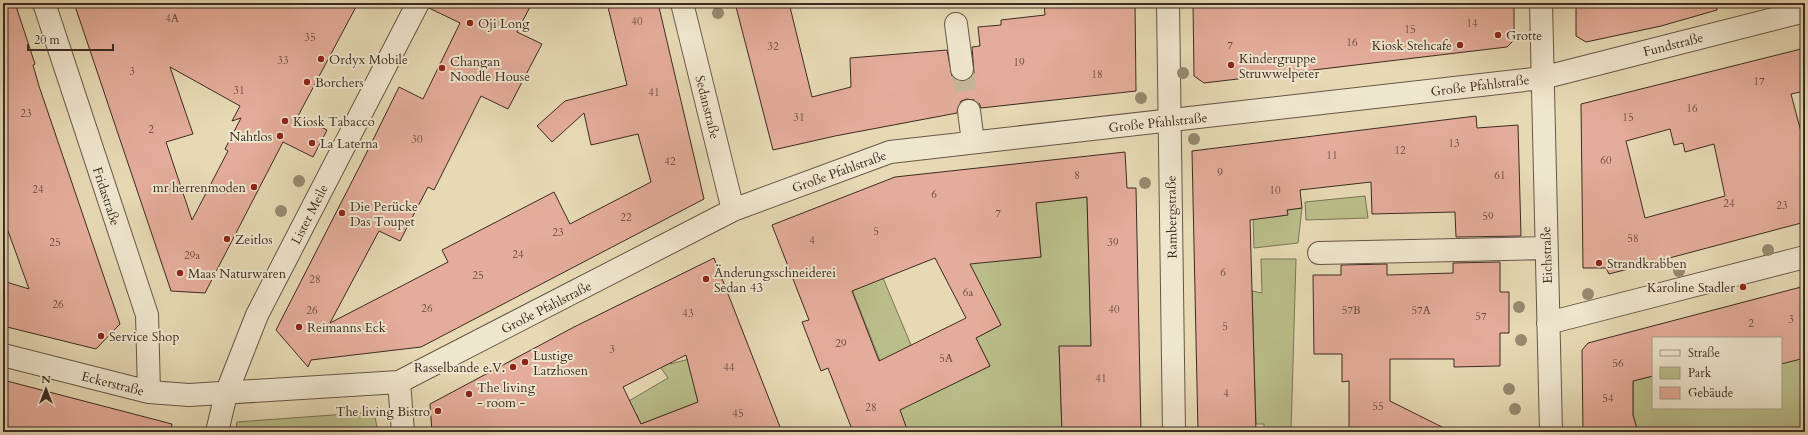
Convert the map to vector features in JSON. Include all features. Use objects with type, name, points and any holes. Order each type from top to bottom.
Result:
[{"type":"street","name":"Fridastraße","points":[[44,3],[147,315],[149,392]]},
{"type":"street","name":"Lister Meile","points":[[217,432],[226,394],[257,315],[418,3]]},
{"type":"street","name":"Sedanstraße","points":[[682,3],[733,210]]},
{"type":"street","name":"Rambergstraße","points":[[1168,3],[1174,432]]},
{"type":"street","name":"Eichstraße","points":[[1541,3],[1551,432]]},
{"type":"street","name":"Fundstraße","points":[[1542,78],[1805,11]]},
{"type":"street","points":[[956,24],[962,69]]},
{"type":"street","name":"Große Pfahlstraße","points":[[226,394],[399,382],[733,210],[890,152],[1542,78]]},
{"type":"street","points":[[969,111],[973,142]]},
{"type":"street","points":[[1319,253],[1546,248]]},
{"type":"street","points":[[1548,323],[1805,257]]},
{"type":"street","name":"Eckerstraße","points":[[3,355],[149,392],[189,395],[226,394]]},
{"type":"street","points":[[399,382],[403,432]]},
{"type":"green space","points":[[1365,196],[1368,218],[1306,220],[1305,202]]},
{"type":"green space","points":[[1087,197],[1091,346],[1059,347],[1062,432],[908,432],[840,259],[883,278],[911,345],[926,397],[990,366],[976,338],[1001,325],[964,253],[1009,260],[1041,257],[1038,225],[1026,204]]},
{"type":"green space","points":[[1302,208],[1298,243],[1254,248],[1253,215],[1271,217],[1287,215],[1287,210]]},
{"type":"green space","points":[[1261,259],[1296,259],[1291,432],[1264,432],[1264,424],[1256,424],[1252,291],[1262,293]]},
{"type":"green space","points":[[655,334],[670,364],[697,357],[708,387],[695,391],[698,402],[641,424],[637,415],[619,424],[612,411],[668,378],[661,368]]},
{"type":"green space","points":[[1797,344],[1801,359],[1805,358],[1805,432],[1638,432],[1633,415],[1633,381],[1652,376],[1652,409],[1782,409],[1782,358]]},
{"type":"green space","points":[[374,412],[378,432],[235,432],[237,422]]},
{"type":"building","points":[[3,3],[15,3],[35,64],[33,65],[39,86],[120,324],[96,349],[3,326],[3,281],[29,289],[3,217]]},
{"type":"building","points":[[74,3],[358,3],[298,116],[327,130],[313,157],[283,142],[205,293],[171,291]],"holes":[[[170,67],[240,106],[232,121],[241,118],[225,149],[228,151],[192,220],[166,142],[193,134]]]},
{"type":"building","points":[[430,3],[532,3],[517,32],[542,44],[508,109],[481,96],[434,190],[428,187],[400,241],[379,231],[330,323],[448,262],[442,250],[554,192],[570,224],[651,182],[638,134],[591,145],[584,113],[552,142],[537,126],[565,101],[627,85],[607,3],[658,3],[704,199],[421,347],[311,360],[308,367],[276,330],[399,87],[423,99],[460,23],[429,8]]},
{"type":"building","points":[[735,3],[789,3],[812,97],[851,87],[850,58],[947,50],[952,76],[958,81],[964,81],[970,79],[974,73],[972,47],[980,46],[978,27],[1001,25],[1001,20],[1045,15],[1044,3],[1135,3],[1136,91],[981,108],[979,103],[974,100],[967,99],[961,101],[958,106],[957,113],[835,136],[773,150]]},
{"type":"building","points":[[1193,3],[1240,3],[1240,6],[1265,3],[1310,3],[1310,6],[1343,3],[1514,3],[1514,40],[1507,47],[1204,83],[1194,76]]},
{"type":"building","points":[[1576,3],[1716,3],[1717,10],[1661,26],[1586,42],[1576,36]]},
{"type":"building","points":[[1805,48],[1805,91],[1791,94],[1805,147],[1805,222],[1609,274],[1606,268],[1583,268],[1581,104]],"holes":[[[1670,129],[1674,145],[1683,143],[1685,152],[1714,144],[1725,196],[1645,218],[1626,141]]]},
{"type":"building","points":[[1476,116],[1477,128],[1518,125],[1521,236],[1456,237],[1455,212],[1372,214],[1371,182],[1300,190],[1302,208],[1287,210],[1288,215],[1250,220],[1256,432],[1198,432],[1192,151]]},
{"type":"building","points":[[1125,152],[1127,188],[1136,188],[1141,432],[1062,432],[1059,346],[1091,346],[1087,197],[1036,203],[1041,257],[970,264],[1001,325],[976,338],[990,366],[900,410],[908,432],[853,432],[828,368],[821,371],[802,322],[809,320],[772,225],[895,177]],"holes":[[[935,258],[966,318],[879,361],[852,291]]]},
{"type":"building","points":[[714,258],[782,432],[432,432],[430,404],[574,327]],"holes":[[[686,355],[698,402],[641,424],[623,387]]]},
{"type":"building","points":[[1500,262],[1500,292],[1509,292],[1509,333],[1500,333],[1500,366],[1454,367],[1454,359],[1390,359],[1390,401],[1452,432],[1349,432],[1349,381],[1342,382],[1342,354],[1314,354],[1313,275],[1341,275],[1341,265],[1387,264],[1387,275],[1453,273],[1453,263]]},
{"type":"building","points":[[1805,286],[1805,358],[1782,364],[1782,337],[1652,337],[1652,376],[1633,381],[1633,415],[1638,432],[1583,432],[1582,350],[1588,343]]},
{"type":"building","points":[[3,380],[172,424],[171,432],[3,432]]},
{"type":"tunnel","points":[[962,69],[969,111]]},
{"type":"place","name":"Oji Long","points":[[470,23]]},
{"type":"place","name":"Grotte","points":[[1498,35]]},
{"type":"place","name":"Kiosk Stehcafe","points":[[1460,45]]},
{"type":"place","name":"Ordyx Mobile","points":[[321,59]]},
{"type":"place","name":"Kindergruppe Struwwelpeter","points":[[1231,65]]},
{"type":"place","name":"Changan Noodle House","points":[[442,68]]},
{"type":"place","name":"Borchers","points":[[307,82]]},
{"type":"place","name":"Kiosk Tabacco","points":[[285,121]]},
{"type":"place","name":"Nahtlos","points":[[280,136]]},
{"type":"place","name":"La Laterna","points":[[312,143]]},
{"type":"place","name":"mr herrenmoden","points":[[254,187]]},
{"type":"place","name":"Die Perücke Das Toupet","points":[[342,213]]},
{"type":"place","name":"Zeitlos","points":[[227,239]]},
{"type":"place","name":"Strandkrabben","points":[[1599,263]]},
{"type":"place","name":"Maas Naturwaren","points":[[180,273]]},
{"type":"place","name":"Änderungsschneiderei Sedan 43","points":[[706,279]]},
{"type":"place","name":"Karoline Stadler","points":[[1743,287]]},
{"type":"place","name":"Reimanns Eck","points":[[299,327]]},
{"type":"place","name":"Service Shop","points":[[101,336]]},
{"type":"place","name":"Lustige Latzhosen","points":[[525,362]]},
{"type":"place","name":"Rasselbande e.V.","points":[[513,367]]},
{"type":"place","name":"The living - room -","points":[[469,394]]},
{"type":"place","name":"The living Bistro","points":[[438,411]]}]
